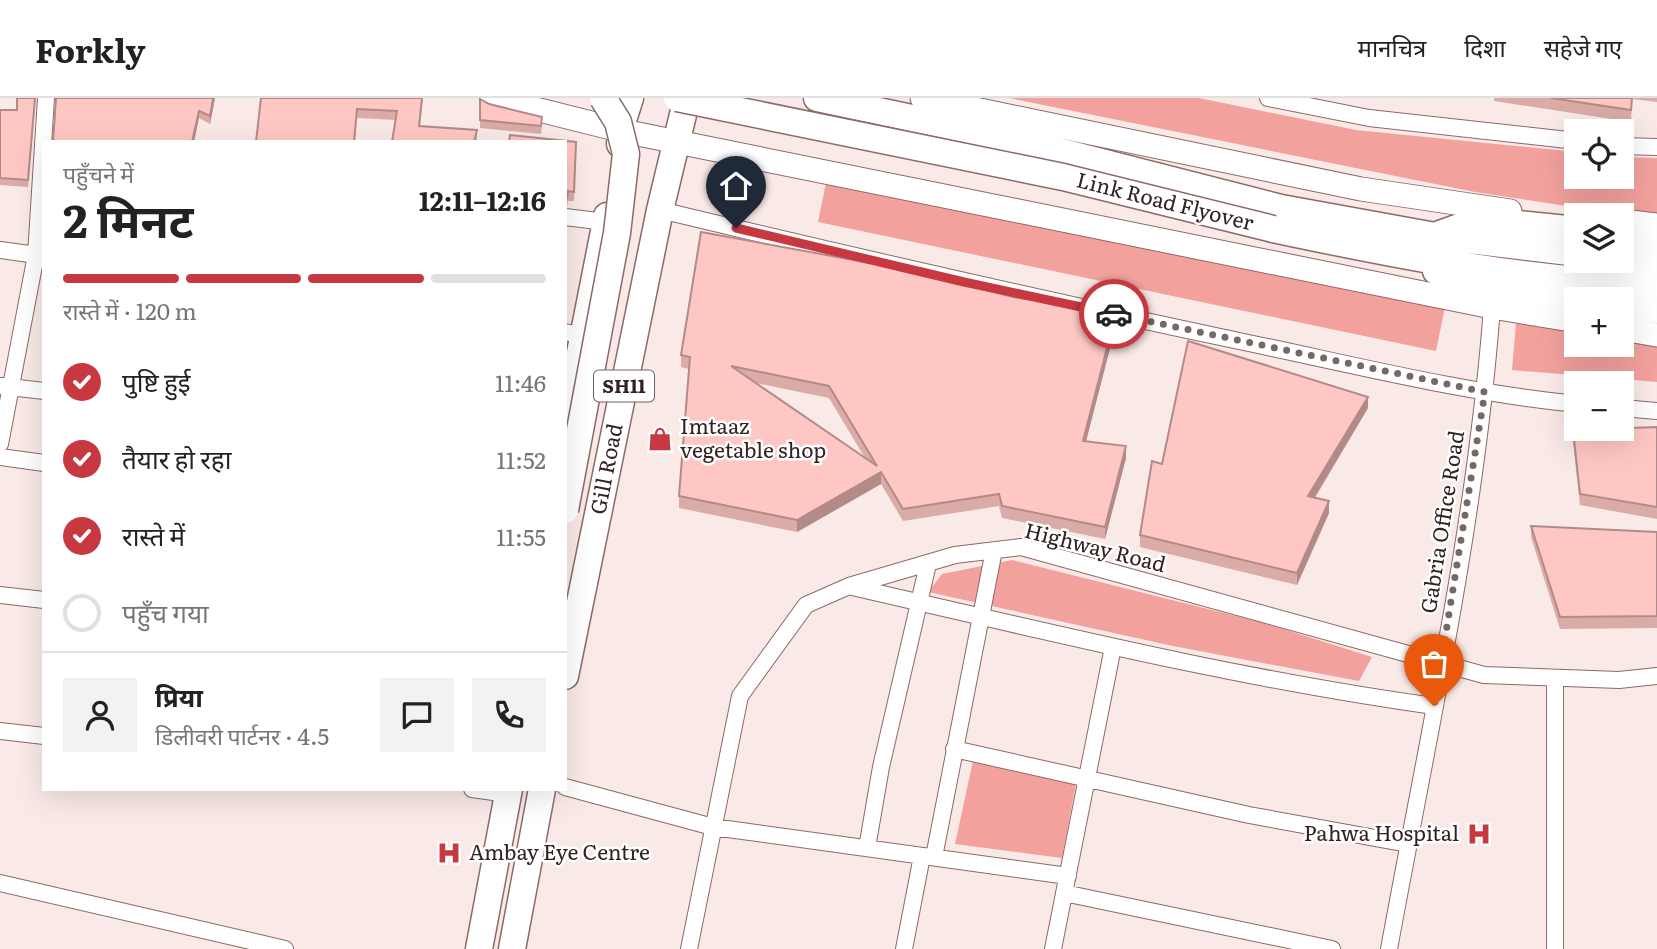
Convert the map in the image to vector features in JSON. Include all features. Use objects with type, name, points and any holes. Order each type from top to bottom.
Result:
[{"type":"main road","points":[[567,499],[617,233],[626,154],[618,122],[603,98]]},
{"type":"main road","name":"SH11","points":[[567,408],[574,334],[606,222],[630,98]]},
{"type":"main road","name":"Link Road Flyover","points":[[677,98],[1063,177],[1120,193],[1415,259],[1610,284],[1657,285]]},
{"type":"main road","name":"Gill Road","points":[[567,666],[660,210],[687,98]]},
{"type":"main road","name":"Link Road Flyover","points":[[817,98],[1011,139],[1281,208],[1435,236],[1564,251]]},
{"type":"main road","points":[[1435,236],[1479,220],[1564,229]]},
{"type":"main road","points":[[1634,236],[1657,239]]},
{"type":"main road","points":[[1415,259],[1456,282],[1497,292],[1564,301]]},
{"type":"main road","points":[[1634,259],[1657,262]]},
{"type":"main road","points":[[1634,309],[1657,310]]},
{"type":"main road","points":[[479,949],[508,791]]},
{"type":"main road","points":[[512,949],[542,791]]},
{"type":"street","points":[[43,140],[47,98]]},
{"type":"street","points":[[492,98],[623,131],[675,139],[1492,307],[1564,319]]},
{"type":"street","points":[[922,98],[1361,189],[1488,208],[1564,216]]},
{"type":"street","points":[[1268,98],[1369,118],[1564,140]]},
{"type":"street","points":[[1634,146],[1657,147]]},
{"type":"street","points":[[0,444],[5,387],[40,255],[42,180]]},
{"type":"street","points":[[660,210],[964,282],[1485,392],[1564,402]]},
{"type":"street","points":[[567,216],[606,222]]},
{"type":"street","points":[[1634,223],[1657,225]]},
{"type":"street","points":[[0,250],[40,255]]},
{"type":"street","name":"Gabria Office Road","points":[[1389,949],[1442,663],[1485,392],[1492,307]]},
{"type":"street","points":[[1634,331],[1657,335]]},
{"type":"street","points":[[5,387],[42,391]]},
{"type":"street","points":[[1634,409],[1657,411]]},
{"type":"street","points":[[0,457],[42,463]]},
{"type":"street","name":"Highway Road","points":[[689,949],[740,696],[806,605],[849,586],[955,555],[1021,547],[1484,675],[1619,680],[1657,676]]},
{"type":"street","points":[[904,949],[954,749],[995,550]]},
{"type":"street","points":[[867,848],[881,767],[928,564]]},
{"type":"street","points":[[849,586],[1113,647],[1326,691],[1434,706]]},
{"type":"street","points":[[0,595],[42,600]]},
{"type":"street","points":[[1053,949],[1113,647]]},
{"type":"street","points":[[1555,678],[1555,949]]},
{"type":"street","points":[[0,731],[42,736]]},
{"type":"street","points":[[954,749],[1087,776],[1249,816],[1408,844]]},
{"type":"street","points":[[567,788],[713,827],[1068,876]]},
{"type":"street","points":[[0,883],[285,949]]},
{"type":"street","points":[[1064,893],[1246,941],[1332,949]]},
{"type":"shaded area","points":[[1009,98],[1199,98],[1356,130],[1564,151],[1564,189],[1634,189],[1634,157],[1657,158],[1657,217],[1634,216],[1634,203],[1564,203],[1564,205],[1475,192]]},
{"type":"shaded area","points":[[829,168],[1447,297],[1436,351],[818,222]]},
{"type":"shaded area","points":[[1517,312],[1564,316],[1564,357],[1634,357],[1634,321],[1657,323],[1657,382],[1634,380],[1634,371],[1564,371],[1564,374],[1512,370]]},
{"type":"shaded area","points":[[1012,560],[1268,624],[1372,657],[1359,681],[1173,646],[928,592],[942,574]]},
{"type":"shaded area","points":[[974,756],[1078,773],[1062,858],[955,844]]},
{"type":"building","points":[[17,98],[35,98],[28,180],[0,178],[0,110],[17,110]]},
{"type":"building","points":[[56,98],[213,98],[210,116],[199,111],[192,140],[53,140]]},
{"type":"building","points":[[261,98],[422,98],[419,126],[477,130],[474,140],[392,140],[397,111],[357,109],[354,140],[256,140]]},
{"type":"building","points":[[1551,98],[1632,98],[1631,110]]},
{"type":"building","points":[[480,99],[489,104],[542,117],[541,126],[480,120]]},
{"type":"building","points":[[510,135],[557,140],[509,140]]},
{"type":"building","points":[[567,141],[576,142],[574,192],[568,191],[567,198]]},
{"type":"building","points":[[701,232],[870,261],[1013,297],[1116,313],[1083,441],[1126,446],[1105,527],[1002,506],[999,494],[903,509],[881,472],[797,520],[679,496],[690,357],[681,355]],"holes":[[[731,366],[829,386],[877,466]]]},
{"type":"building","points":[[1188,341],[1368,397],[1308,496],[1329,501],[1297,573],[1140,535],[1152,461],[1162,464]]},
{"type":"building","points":[[1657,427],[1657,507],[1580,494],[1574,441],[1634,441],[1634,428]]},
{"type":"building","points":[[1531,526],[1657,532],[1657,616],[1560,617]]},
{"type":"way so far","points":[[1114,314],[1485,392],[1434,706]]},
{"type":"place","name":"Imtaaz vegetable shop","points":[[660,439]]},
{"type":"place","name":"Pahwa Hospital","points":[[1479,834]]},
{"type":"place","name":"Ambay Eye Centre","points":[[449,853]]},
{"type":"route","points":[[736,228],[1114,314]]}]
